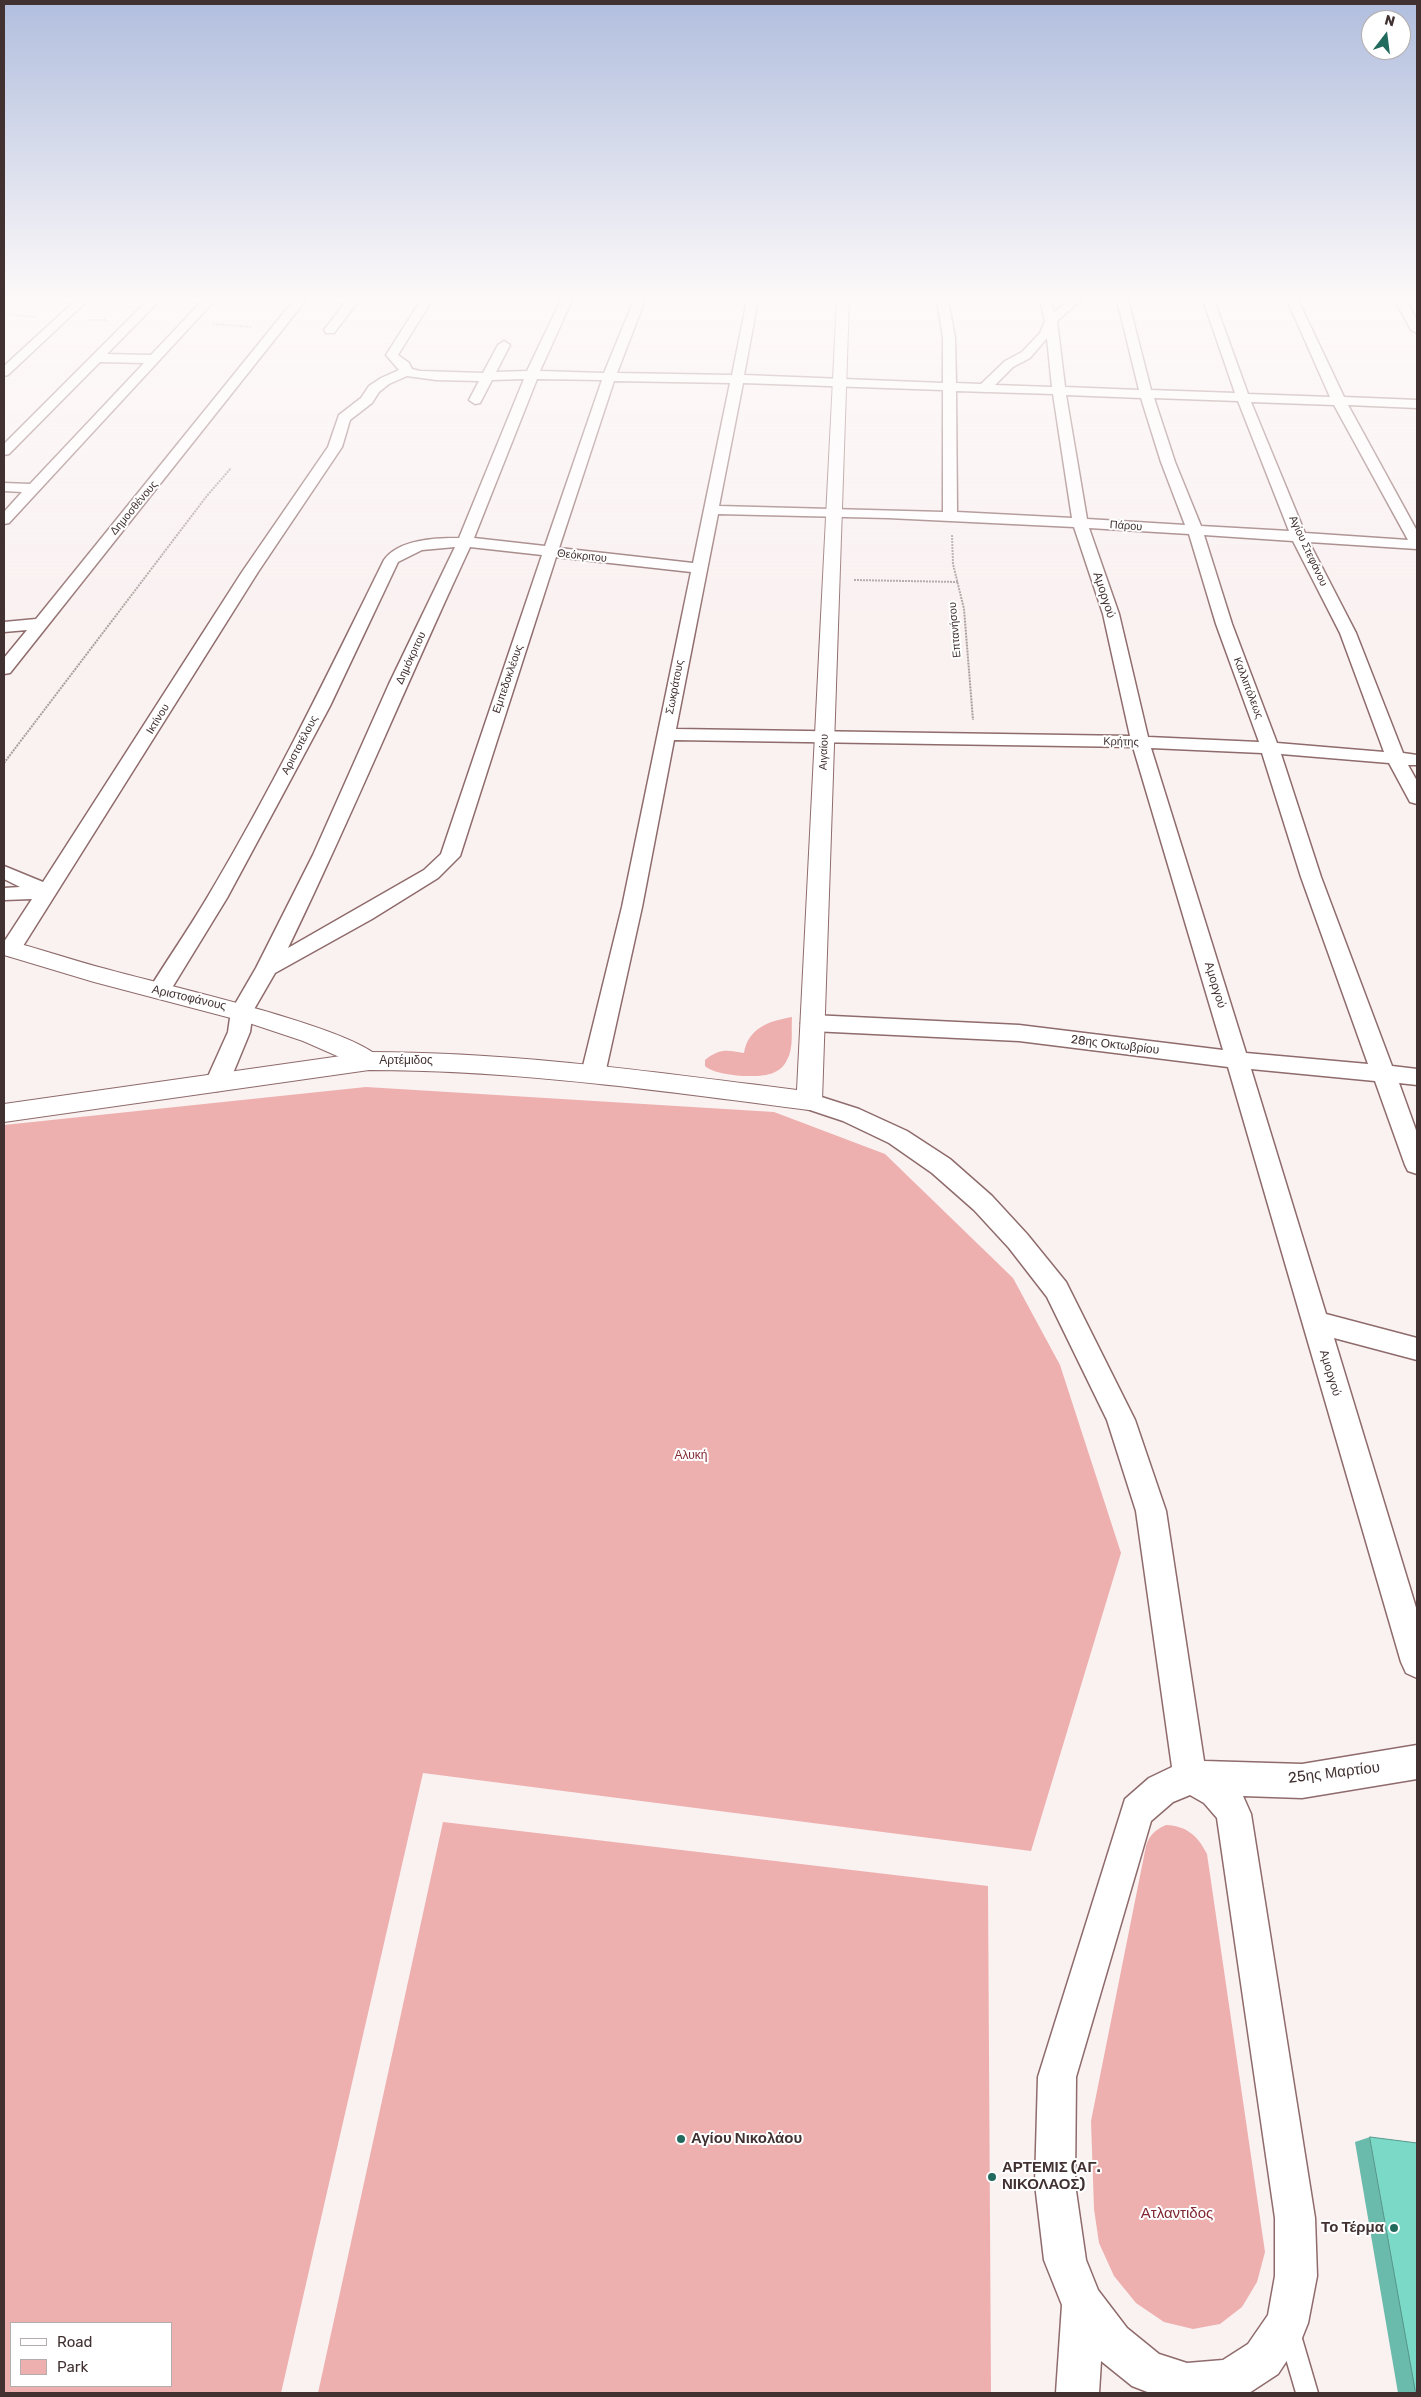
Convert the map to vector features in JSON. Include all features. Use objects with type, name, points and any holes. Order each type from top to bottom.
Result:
[{"type":"main road","name":"Αιγαίου","points":[[809,1101],[839,412]]},
{"type":"main road","name":"Αριστοφάνους","points":[[7,948],[159,991],[242,1011],[335,1043],[369,1061]]},
{"type":"main road","name":"Αρτέμιδος","points":[[4,1113],[369,1061],[466,1061],[593,1074],[809,1101]]},
{"type":"street","points":[[4,451],[43,412]]},
{"type":"street","points":[[4,520],[104,412]]},
{"type":"street","name":"Δημοσθένους","points":[[6,662],[212,412]]},
{"type":"street","name":"Ικτίνου","points":[[7,948],[48,892],[250,572],[335,447],[344,418],[352,412]]},
{"type":"street","name":"Δημόκριτου","points":[[242,1011],[267,968],[323,854],[398,684],[466,542],[517,412]]},
{"type":"street","name":"Εμπεδοκλέους","points":[[267,968],[373,909],[431,874],[450,856],[598,412]]},
{"type":"street","name":"Σωκράτους","points":[[593,1074],[632,908],[731,412]]},
{"type":"street","points":[[950,412],[950,518]]},
{"type":"street","name":"Αμοργού","points":[[1063,412],[1080,523],[1111,614],[1140,742],[1417,1662]]},
{"type":"street","name":"Καλλιπόλεως","points":[[1152,412],[1168,462],[1195,530],[1224,624],[1270,748],[1311,877],[1417,1147]]},
{"type":"street","name":"Αγίου Στεφάνου","points":[[1248,412],[1298,537],[1348,633],[1396,759],[1417,798]]},
{"type":"street","points":[[1345,412],[1376,474],[1417,544]]},
{"type":"street","points":[[4,487],[33,488]]},
{"type":"street","name":"Πάρου","points":[[711,510],[834,511],[1080,523],[1417,544]]},
{"type":"street","name":"Θεόκριτου","points":[[466,542],[551,553],[699,568]]},
{"type":"street","name":"Αριστοτέλους","points":[[159,991],[217,898],[274,794],[321,706],[392,560],[413,547],[429,543],[466,542]]},
{"type":"street","points":[[4,627],[39,624]]},
{"type":"street","name":"Κρήτης","points":[[666,734],[1140,742],[1270,748],[1417,760]]},
{"type":"street","points":[[4,872],[48,892]]},
{"type":"street","points":[[4,894],[48,892]]},
{"type":"street","points":[[217,1083],[240,1032],[242,1011]]},
{"type":"street","name":"28ης Οκτωβρίου","points":[[812,1023],[1019,1033],[1237,1060],[1417,1077]]},
{"type":"street","points":[[1388,1074],[1417,1164]]},
{"type":"street","points":[[809,1101],[851,1115],[898,1138],[941,1166],[989,1209],[1018,1241],[1057,1290],[1121,1420],[1151,1511],[1190,1778]]},
{"type":"street","points":[[1314,1322],[1417,1349]]},
{"type":"street","name":"25ης Μαρτίου","points":[[1190,1778],[1302,1781],[1417,1762]]},
{"type":"street","points":[[1190,1778],[1207,1783],[1218,1791],[1228,1801],[1234,1814],[1295,2218],[1296,2276],[1287,2323],[1263,2359],[1229,2381],[1187,2384],[1147,2370],[1140,2365],[1112,2343],[1083,2305],[1065,2260],[1055,2184],[1057,2078],[1137,1811],[1155,1792],[1170,1784],[1190,1778]]},
{"type":"street","points":[[1078,2393],[1083,2305]]},
{"type":"lane","points":[[1287,2323],[1307,2393]]},
{"type":"path","points":[[4,763],[206,497],[231,468]]},
{"type":"path","name":"Επτανήσου","points":[[950,518],[953,564],[964,609],[975,740]]},
{"type":"path","points":[[831,580],[958,582]]},
{"type":"green space","points":[[792,1017],[789,1055],[783,1066],[775,1072],[758,1076],[738,1076],[718,1072],[705,1066],[705,1060],[715,1053],[728,1051],[744,1053],[750,1037],[761,1027]]},
{"type":"green space","name":"Αλυκή","points":[[366,1087],[774,1112],[885,1154],[1013,1278],[1060,1365],[1121,1553],[1031,1851],[423,1773],[281,2393],[4,2393],[4,1125]]},
{"type":"green space","name":"Αγίου Νικολάου","points":[[443,1822],[988,1886],[991,2393],[318,2393]]},
{"type":"green space","name":"Ατλαντιδος","points":[[1166,1825],[1180,1827],[1191,1833],[1200,1842],[1207,1854],[1265,2252],[1257,2282],[1242,2307],[1220,2324],[1193,2329],[1164,2322],[1136,2303],[1114,2276],[1099,2243],[1094,2209],[1091,2121],[1146,1846],[1153,1833]]},
{"type":"building","name":"Το Τέρμα","points":[[1370,2137],[1417,2143],[1417,2393],[1416,2393]]},
{"type":"place","name":"Αγίου Νικολάου","points":[[681,2139]]},
{"type":"place","name":"ΑΡΤΕΜΙΣ (ΑΓ. ΝΙΚΟΛΑΟΣ)","points":[[992,2177]]},
{"type":"place","name":"Το Τέρμα","points":[[1394,2228]]}]
